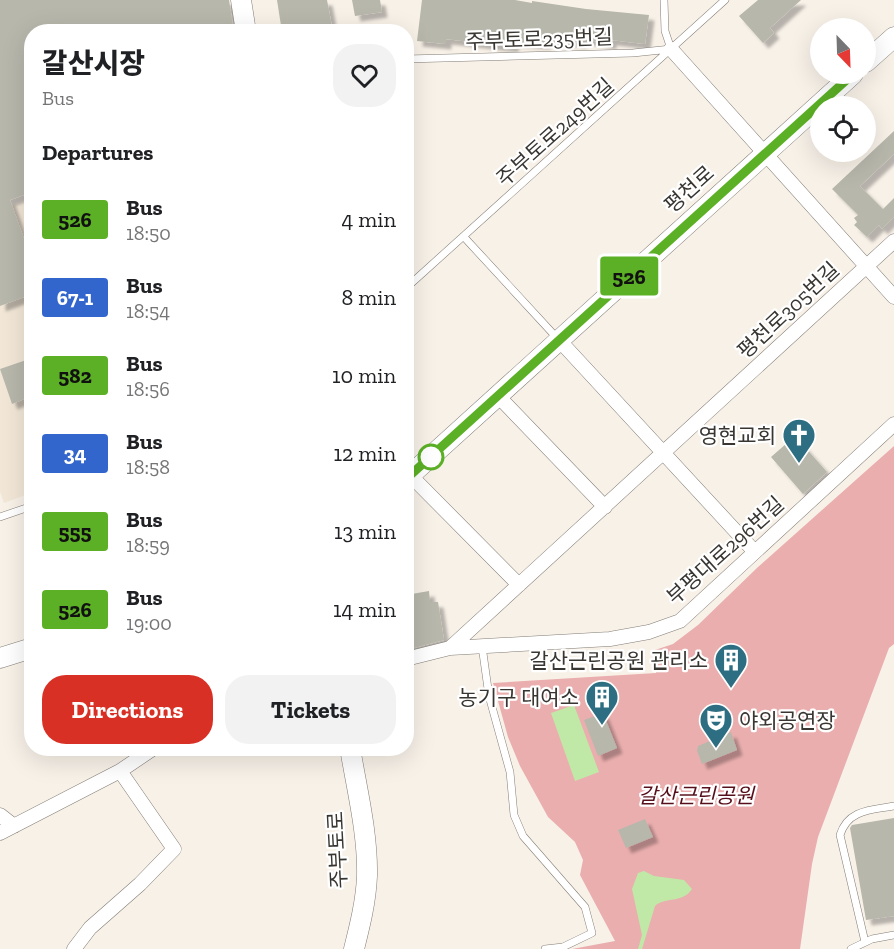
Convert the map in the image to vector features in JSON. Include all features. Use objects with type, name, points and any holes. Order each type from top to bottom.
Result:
[{"type":"main road","points":[[241,0],[245,24]]},
{"type":"main road","points":[[876,53],[894,37]]},
{"type":"main road","name":"평천로","points":[[414,472],[842,84]]},
{"type":"main road","points":[[0,658],[24,650]]},
{"type":"main road","name":"주부토로","points":[[351,756],[364,831],[367,877],[354,949]]},
{"type":"street","name":"평천로305번길","points":[[671,49],[894,297]]},
{"type":"street","points":[[866,267],[894,241]]},
{"type":"street","name":"평천로305번길","points":[[663,454],[866,267]]},
{"type":"street","points":[[559,340],[754,551]]},
{"type":"street","points":[[498,396],[605,507]]},
{"type":"street","name":"부평대로296번길","points":[[414,657],[450,648],[610,639],[648,632],[680,621],[894,424]]},
{"type":"street","name":"부평대로296번길","points":[[450,648],[663,454]]},
{"type":"street","name":"평천로","points":[[414,483],[519,585]]},
{"type":"street","points":[[0,833],[120,771],[142,756]]},
{"type":"street","points":[[75,949],[90,928],[140,884],[174,849],[120,771]]},
{"type":"street","points":[[0,815],[14,826]]},
{"type":"lane","points":[[664,0],[665,31],[671,49]]},
{"type":"lane","name":"주부토로249번길","points":[[414,281],[725,0]]},
{"type":"lane","name":"주부토로235번길","points":[[414,59],[633,53],[671,49]]},
{"type":"lane","points":[[464,237],[559,340]]},
{"type":"lane","points":[[0,517],[24,509]]},
{"type":"lane","points":[[482,646],[489,696],[510,772],[514,815],[524,836],[585,907],[592,933],[563,947],[545,949]]},
{"type":"lane","points":[[865,942],[840,835],[850,817],[894,806]]},
{"type":"lane","points":[[851,949],[865,942],[894,935]]},
{"type":"shaded area","points":[[24,201],[24,496],[4,503],[0,492],[0,210]]},
{"type":"shaded area","points":[[574,705],[599,772],[575,781],[551,713]]},
{"type":"shaded area","points":[[644,871],[654,876],[684,880],[692,889],[684,897],[664,901],[655,906],[642,949],[638,949],[642,935],[632,889],[638,873]]},
{"type":"green space","name":"갈산근린공원","points":[[894,446],[894,644],[889,648],[818,837],[800,949],[572,949],[615,941],[580,875],[583,860],[575,842],[548,817],[520,766],[508,737],[493,683],[656,673],[655,650],[673,644],[698,625],[758,567]]},
{"type":"building","points":[[0,0],[229,0],[233,24],[24,24],[24,195],[10,200],[24,239],[24,297],[0,306]]},
{"type":"building","points":[[277,0],[327,0],[332,24],[281,24]]},
{"type":"building","points":[[352,0],[380,0],[382,12],[355,16]]},
{"type":"building","points":[[422,0],[515,0],[532,3],[532,1],[649,15],[645,44],[611,40],[611,44],[582,39],[581,43],[546,39],[545,44],[514,42],[513,47],[446,39],[446,44],[417,41]]},
{"type":"building","points":[[758,0],[801,0],[770,28],[774,33],[763,43],[739,16]]},
{"type":"building","points":[[894,131],[894,154],[860,186],[883,209],[894,198],[894,217],[882,229],[879,225],[867,237],[854,225],[857,222],[854,218],[858,215],[832,189],[861,162],[876,162],[876,148]]},
{"type":"building","points":[[24,361],[24,399],[12,404],[0,369]]},
{"type":"building","name":"영현교회","points":[[795,436],[827,472],[803,494],[771,457]]},
{"type":"building","points":[[429,591],[430,602],[438,602],[444,640],[414,648],[414,594]]},
{"type":"building","points":[[603,713],[617,748],[598,756],[584,720]]},
{"type":"building","name":"야외공연장","points":[[731,732],[737,750],[702,764],[697,751],[698,746]]},
{"type":"building","points":[[894,818],[894,916],[866,920],[850,828],[852,825]]},
{"type":"building","points":[[645,819],[653,837],[626,848],[618,830]]},
{"type":"bus line","name":"526","points":[[414,472],[842,84]]},
{"type":"place","name":"영현교회","points":[[799,464]]},
{"type":"place","name":"갈산근린공원 관리소","points":[[731,689]]},
{"type":"place","name":"농기구 대여소","points":[[602,726]]},
{"type":"place","name":"야외공연장","points":[[716,749]]}]
